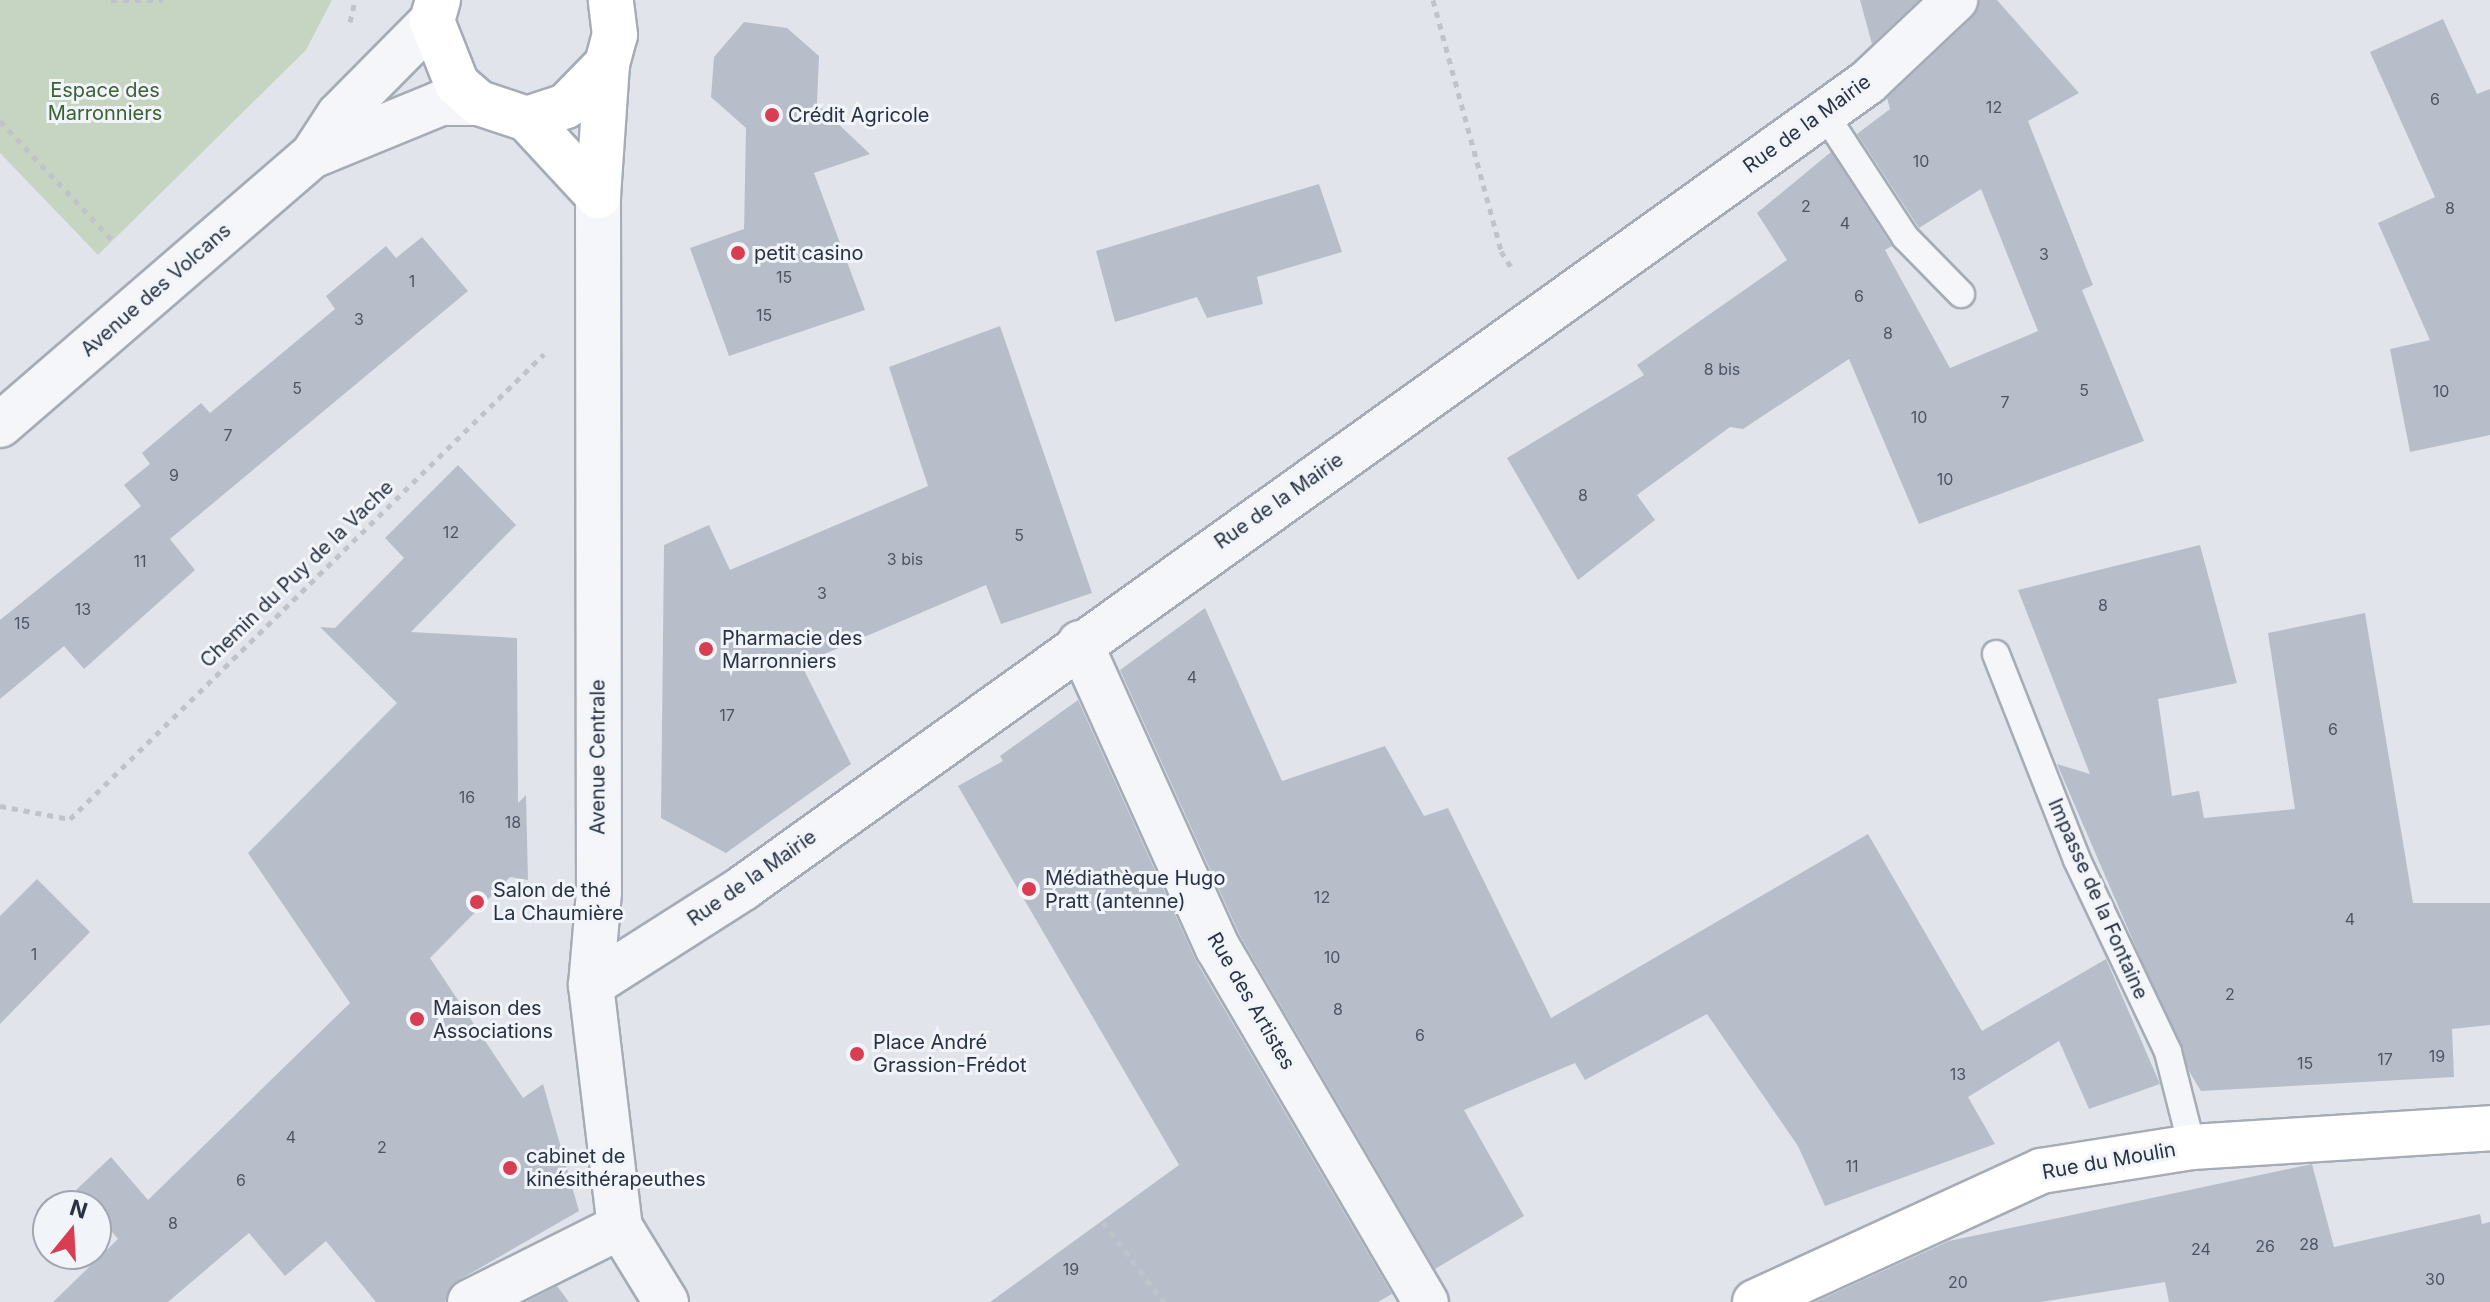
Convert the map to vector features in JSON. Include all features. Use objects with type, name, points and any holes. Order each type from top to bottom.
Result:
[{"type":"main road","name":"Avenue Centrale","points":[[598,196],[607,64],[615,35],[611,0]]},
{"type":"main road","points":[[435,10],[441,58],[479,103],[527,119],[598,196]]},
{"type":"main road","points":[[527,119],[566,106],[607,64]]},
{"type":"main road","name":"Rue du Moulin","points":[[1770,1298],[2041,1171],[2192,1147],[2490,1128]]},
{"type":"street","name":"Rue de la Mairie","points":[[591,985],[743,888],[1080,643],[1824,113],[1955,0]]},
{"type":"street","name":"Avenue des Volcans","points":[[0,425],[312,156],[339,115],[435,10]]},
{"type":"street","name":"Avenue des Volcans","points":[[312,156],[441,103],[479,103]]},
{"type":"street","name":"Avenue Centrale","points":[[598,196],[599,892],[591,985],[620,1227],[666,1302]]},
{"type":"street","name":"Rue des Artistes","points":[[1080,643],[1218,948],[1426,1302]]},
{"type":"street","points":[[470,1302],[620,1227]]},
{"type":"lane","points":[[1824,113],[1905,237],[1961,294]]},
{"type":"lane","name":"Impasse de la Fontaine","points":[[1996,654],[2077,860],[2168,1052],[2192,1147]]},
{"type":"path","points":[[111,0],[163,0]]},
{"type":"path","points":[[1433,0],[1501,251],[1537,317]]},
{"type":"path","points":[[0,121],[113,241]]},
{"type":"path","name":"Chemin du Puy de la Vache","points":[[0,806],[70,819],[597,301]]},
{"type":"path","points":[[1103,1222],[1164,1302]]},
{"type":"green space","name":"Espace des Marronniers","points":[[0,0],[332,0],[306,50],[98,255],[0,153]]},
{"type":"building","points":[[1860,0],[1919,0],[1872,44]]},
{"type":"building","points":[[1979,0],[1997,0],[2079,93],[2028,121],[2093,285],[2082,290],[2144,441],[1919,524],[1849,359],[1743,429],[1730,427],[1637,495],[1655,520],[1578,580],[1507,458],[1644,375],[1637,365],[1787,260],[1757,213],[1831,152],[1892,246],[1885,250],[1950,368],[2038,331],[1981,189],[1919,228],[1857,134],[1890,109],[1887,98],[1972,18]]},
{"type":"building","points":[[2443,19],[2477,94],[2490,89],[2490,435],[2410,452],[2390,349],[2430,340],[2378,223],[2435,197],[2370,52]]},
{"type":"building","points":[[744,22],[787,28],[819,56],[817,104],[870,154],[814,173],[865,310],[729,356],[690,248],[744,229],[746,128],[711,97],[714,57]]},
{"type":"building","points":[[1319,184],[1342,252],[1257,277],[1263,304],[1207,318],[1197,297],[1115,322],[1096,251]]},
{"type":"building","points":[[422,237],[468,291],[170,539],[195,570],[84,669],[64,646],[0,699],[0,620],[141,506],[124,485],[150,464],[142,453],[201,403],[210,413],[335,309],[326,296],[386,246],[396,258]]},
{"type":"building","points":[[1000,326],[1092,593],[1001,624],[986,585],[801,664],[851,764],[726,853],[661,818],[664,545],[709,525],[730,570],[928,486],[889,367]]},
{"type":"building","points":[[458,465],[516,525],[411,632],[517,638],[518,803],[526,795],[528,880],[510,877],[430,958],[523,1098],[543,1084],[579,1211],[459,1280],[445,1302],[376,1302],[326,1241],[285,1276],[249,1233],[168,1302],[53,1302],[86,1270],[112,1270],[112,1245],[118,1239],[112,1232],[112,1190],[76,1190],[111,1157],[148,1200],[350,1003],[248,853],[397,703],[320,627],[335,628],[404,558],[385,538]]},
{"type":"building","points":[[2200,545],[2237,683],[2158,699],[2172,796],[2199,791],[2204,818],[2295,809],[2268,633],[2365,613],[2413,903],[2490,903],[2490,1025],[2452,1029],[2454,1077],[2201,1091],[2190,1073],[2057,764],[2090,774],[2018,590]]},
{"type":"building","points":[[1205,608],[1282,781],[1385,746],[1424,816],[1448,808],[1551,1018],[1868,834],[1982,1031],[2106,959],[2160,1084],[2089,1109],[2059,1041],[1968,1097],[1995,1144],[1825,1206],[1798,1146],[1707,1014],[1585,1080],[1575,1063],[1464,1110],[1524,1216],[1435,1269],[1240,936],[1120,670]]},
{"type":"building","points":[[1078,700],[1196,961],[1392,1294],[1378,1302],[990,1302],[1179,1165],[958,786],[1003,761],[1000,756]]},
{"type":"building","points":[[37,879],[90,932],[0,1024],[0,916]]},
{"type":"building","points":[[2312,1164],[2334,1247],[2480,1214],[2482,1224],[2490,1222],[2490,1302],[2169,1302],[2165,1282],[2041,1302],[1815,1302],[1949,1241]]},
{"type":"building","points":[[557,1286],[569,1302],[526,1302]]},
{"type":"place","name":"Crédit Agricole","points":[[772,115]]},
{"type":"place","name":"petit casino","points":[[738,253]]},
{"type":"place","name":"Pharmacie des Marronniers","points":[[706,649]]},
{"type":"place","name":"Médiathèque Hugo Pratt (antenne)","points":[[1029,889]]},
{"type":"place","name":"Salon de thé La Chaumière","points":[[477,902]]},
{"type":"place","name":"Maison des Associations","points":[[417,1019]]},
{"type":"place","name":"Place André Grassion-Frédot","points":[[857,1054]]},
{"type":"place","name":"cabinet de kinésithérapeuthes","points":[[510,1168]]}]
